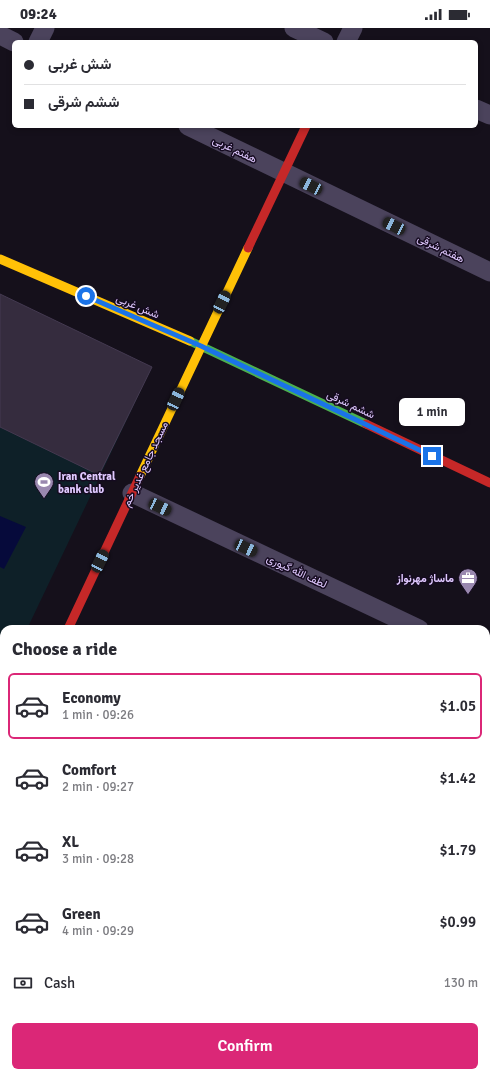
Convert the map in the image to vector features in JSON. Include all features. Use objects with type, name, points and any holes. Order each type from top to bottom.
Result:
[{"type":"street","points":[[39,40],[45,28]]},
{"type":"street","points":[[294,28],[320,40]]},
{"type":"street","points":[[347,40],[352,28]]},
{"type":"street","points":[[0,35],[12,41]]},
{"type":"street","points":[[478,110],[490,115]]},
{"type":"street","name":"هفتم غربی","points":[[192,128],[283,173]]},
{"type":"street","name":"مسجد جامع غدیر خم","points":[[70,625],[305,128]]},
{"type":"street","name":"هفتم شرقی","points":[[283,173],[490,272]]},
{"type":"street","name":"شش غربی","points":[[0,259],[201,346]]},
{"type":"street","name":"ششم شرقی","points":[[201,346],[490,483]]},
{"type":"street","name":"لطف الله گیوری","points":[[132,493],[411,625]]},
{"type":"shaded area","name":"Iran Central bank club","points":[[0,294],[152,367],[29,625],[0,625]]},
{"type":"shaded area","points":[[0,516],[26,527],[4,569],[0,567]]},
{"type":"building","points":[[0,294],[152,367],[99,475],[0,427]]},
{"type":"traffic: fast","points":[[190,341],[366,424]]},
{"type":"traffic: slow","points":[[140,476],[248,248]]},
{"type":"traffic: slow","points":[[0,259],[190,341]]},
{"type":"traffic: jam","points":[[248,248],[305,128]]},
{"type":"traffic: jam","points":[[366,424],[490,483]]},
{"type":"traffic: jam","points":[[70,625],[140,476]]},
{"type":"place","name":"Iran Central bank club","points":[[44,499]]},
{"type":"place","name":"ماساژ مهرنواز","points":[[468,595]]},
{"type":"route","points":[[86,296],[201,346],[432,456]]}]
